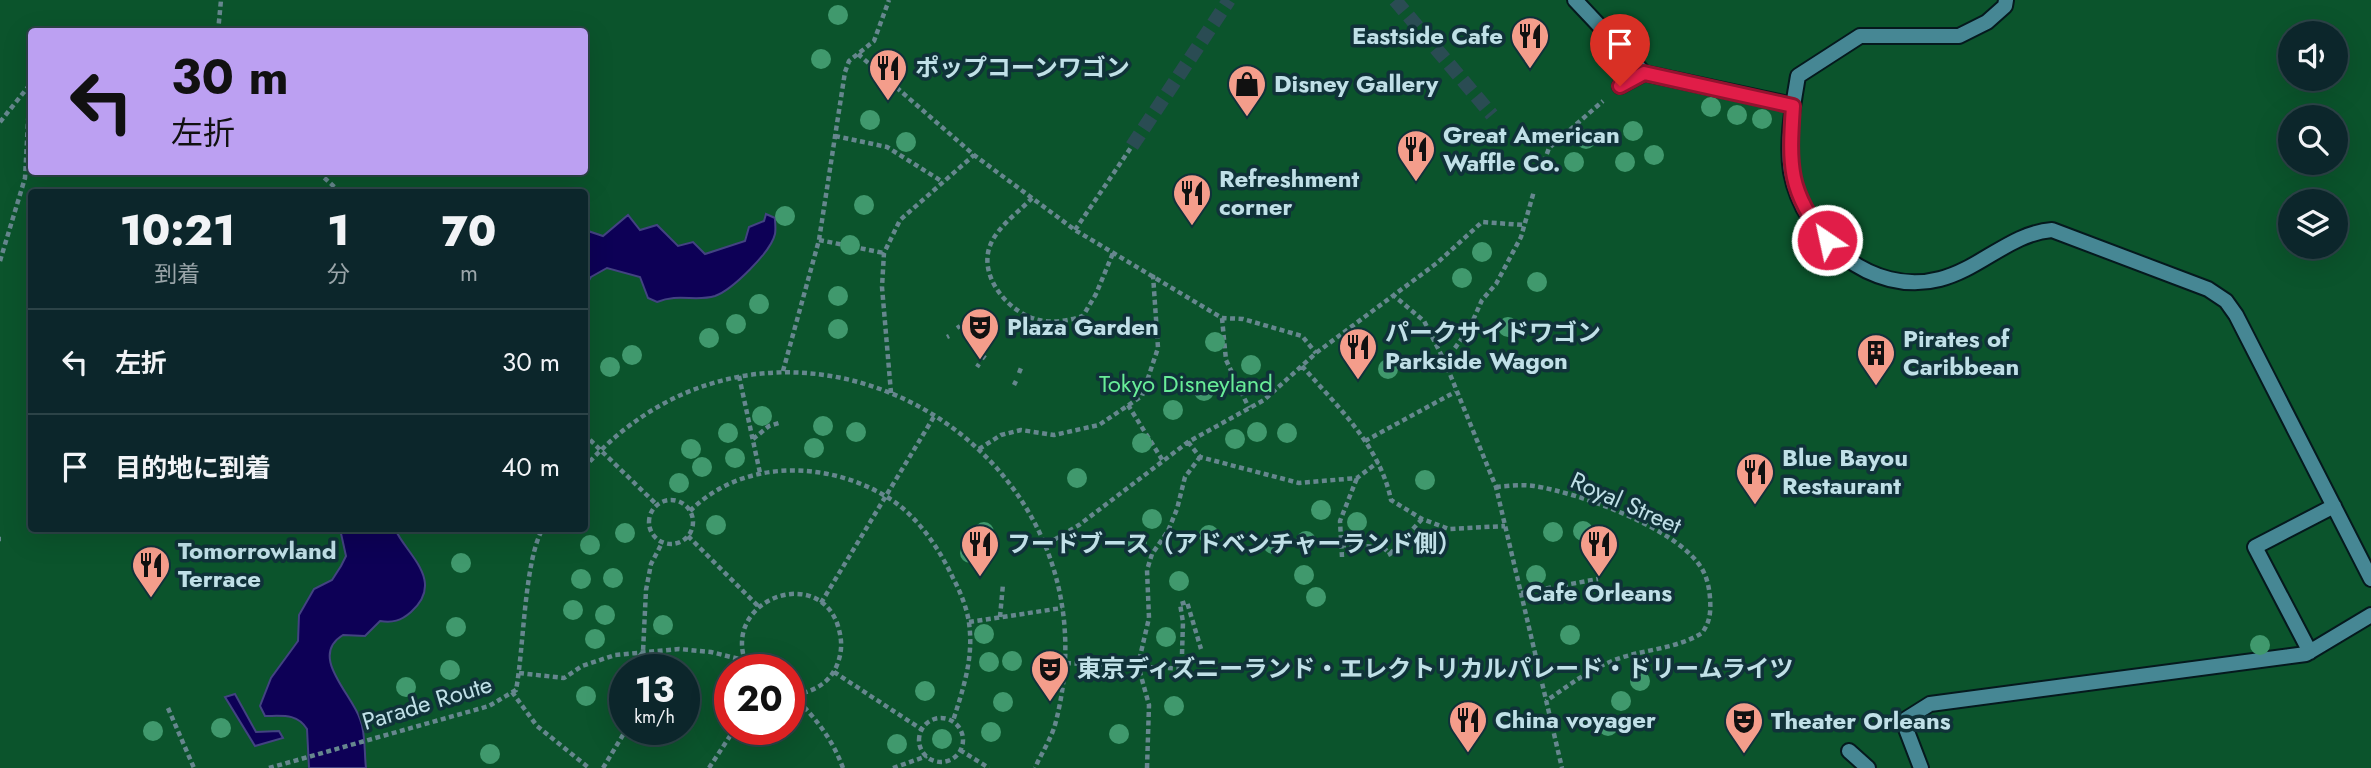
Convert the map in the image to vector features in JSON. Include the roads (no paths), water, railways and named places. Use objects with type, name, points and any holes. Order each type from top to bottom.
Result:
[{"type":"lane","points":[[1576,0],[1644,73],[1793,106]]},
{"type":"lane","points":[[2006,0],[2005,6],[1987,22],[1959,36],[1860,36],[1798,76],[1789,157],[1800,197],[1817,227],[1838,253],[1875,276],[1911,283],[1959,273],[2035,231],[2052,230],[2208,289],[2227,301],[2262,363],[2371,579]]},
{"type":"lane","points":[[1620,86],[1644,73]]},
{"type":"lane","points":[[2310,652],[2255,547],[2334,506]]},
{"type":"lane","points":[[1921,768],[1903,721],[1930,704],[2310,652],[2371,615]]},
{"type":"lane","points":[[1849,751],[1868,768]]},
{"type":"tunnel","points":[[1132,146],[1229,0]]},
{"type":"tunnel","points":[[1395,0],[1492,115]]},
{"type":"place","name":"Eastside Cafe","points":[[1530,70]]},
{"type":"place","name":"ポップコーンワゴン","points":[[888,102]]},
{"type":"place","name":"Disney Gallery","points":[[1247,118]]},
{"type":"place","name":"Great American Waffle Co.","points":[[1416,183]]},
{"type":"place","name":"Refreshment corner","points":[[1192,227]]},
{"type":"place","name":"Plaza Garden","points":[[980,361]]},
{"type":"place","name":"パークサイドワゴン Parkside Wagon","points":[[1358,381]]},
{"type":"place","name":"Pirates of Caribbean","points":[[1876,387]]},
{"type":"place","name":"Blue Bayou Restaurant","points":[[1755,506]]},
{"type":"place","name":"フードブース（アドベンチャーランド側）","points":[[980,578]]},
{"type":"place","name":"Cafe Orleans","points":[[1599,578]]},
{"type":"place","name":"Tomorrowland Terrace","points":[[151,599]]},
{"type":"place","name":"東京ディズニーランド・エレクトリカルパレード・ドリームライツ","points":[[1050,703]]},
{"type":"place","name":"China voyager","points":[[1468,754]]},
{"type":"place","name":"Theater Orleans","points":[[1744,755]]},
{"type":"park label","name":"Tokyo Disneyland","points":[[1186,384]]}]
